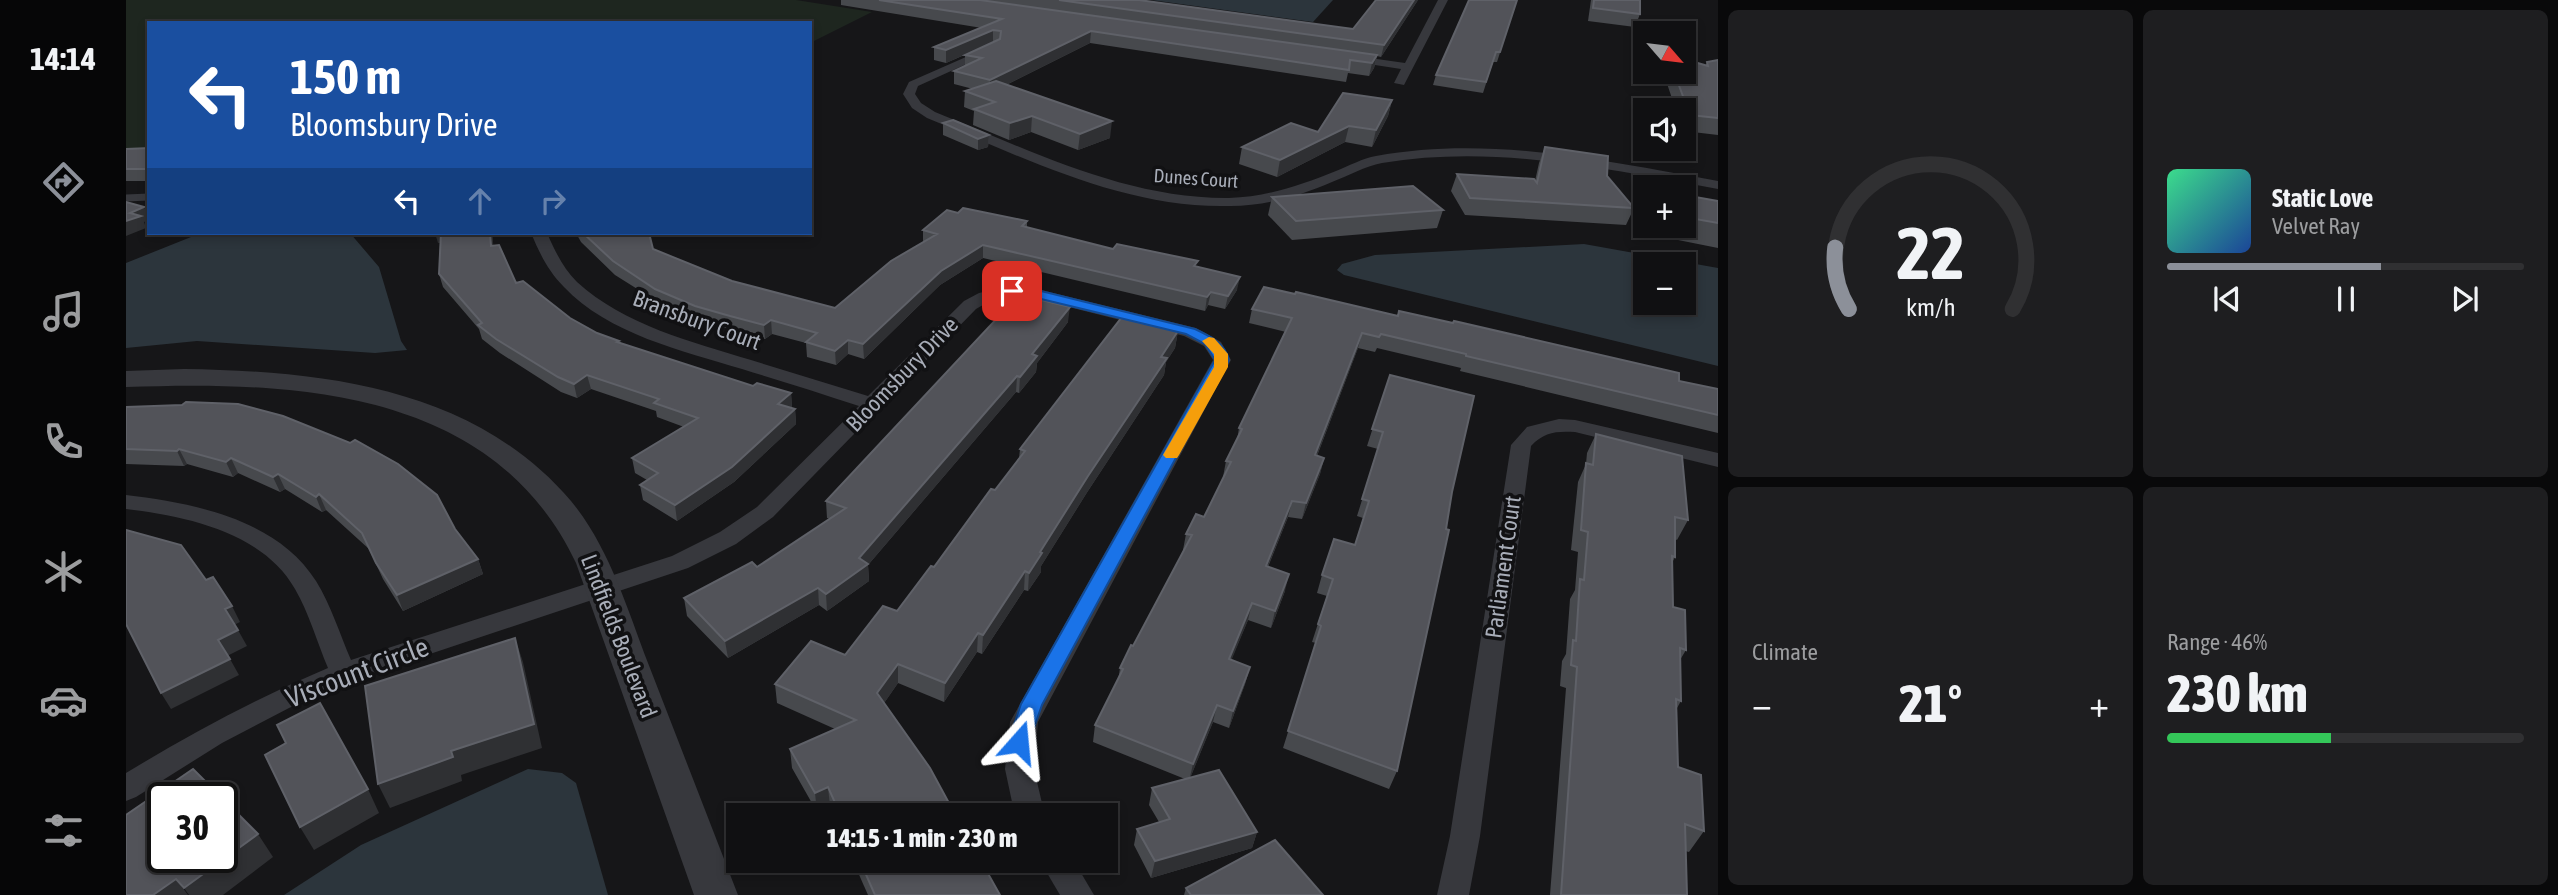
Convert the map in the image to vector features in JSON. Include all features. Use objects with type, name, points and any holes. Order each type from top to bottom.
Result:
[{"type":"street","points":[[1400,83],[1443,0]]},
{"type":"street","name":"Dunes Court","points":[[994,47],[914,84],[909,94],[916,105],[940,118],[1104,184],[1139,192],[1229,202],[1264,199],[1295,192],[1376,160],[1413,154],[1482,152],[1577,160],[1718,185]]},
{"type":"street","points":[[1340,57],[1409,67]]},
{"type":"street","name":"Bransbury Court","points":[[539,235],[545,251],[564,278],[597,305],[621,319],[678,344],[873,404]]},
{"type":"street","name":"Bloomsbury Drive","points":[[603,588],[680,562],[748,525],[780,498],[978,299],[1000,293],[1037,294],[1178,328],[1210,341],[1221,354],[1221,367],[1024,722],[1019,742],[1018,764],[1020,785],[1026,803]]},
{"type":"street","name":"Lindfields Boulevard","points":[[126,380],[228,377],[300,382],[362,392],[438,416],[488,443],[528,473],[575,529],[597,570],[716,895]]},
{"type":"street","name":"Parliament Court","points":[[1453,895],[1465,835],[1521,446],[1526,437],[1546,427],[1575,426],[1718,460]]},
{"type":"street","points":[[126,502],[166,507],[206,517],[226,524],[272,550],[297,572],[306,585],[343,673]]},
{"type":"street","name":"Viscount Circle","points":[[126,788],[212,735],[279,700],[343,673],[603,588]]},
{"type":"street","points":[[1064,873],[1078,895]]},
{"type":"lane","points":[[126,198],[147,197]]},
{"type":"shaded area","points":[[126,0],[796,0],[872,12],[812,42],[812,21],[147,21],[147,152],[126,152]]},
{"type":"shaded area","points":[[1151,0],[1333,0],[1313,22]]},
{"type":"shaded area","points":[[196,235],[352,235],[379,267],[401,341],[407,350],[375,353],[197,341],[126,348],[126,263]]},
{"type":"shaded area","points":[[1584,244],[1633,253],[1633,315],[1696,315],[1696,264],[1718,268],[1718,366],[1344,275],[1337,270],[1342,264],[1375,255]]},
{"type":"shaded area","points":[[528,769],[562,773],[576,783],[608,895],[284,895],[361,845]]},
{"type":"building","points":[[879,0],[980,0],[1377,55],[1372,63],[1350,60],[1349,70],[1091,31],[990,80],[954,71],[982,58],[965,55],[1000,39],[1001,31],[993,30],[946,50],[934,47],[1002,19]]},
{"type":"building","points":[[1059,0],[1139,0],[1353,29],[1376,0],[1414,0],[1384,45]]},
{"type":"building","points":[[1469,0],[1517,0],[1500,52],[1496,52],[1486,82],[1436,75]]},
{"type":"building","points":[[1594,0],[1640,0],[1640,14],[1593,8]]},
{"type":"building","points":[[1718,60],[1718,118],[1696,116],[1696,98],[1684,98],[1678,84],[1696,84],[1696,62],[1708,66],[1707,62]]},
{"type":"building","points":[[996,81],[1112,121],[1080,134],[1032,116],[1010,123],[974,109],[995,102],[965,91]]},
{"type":"building","points":[[1343,93],[1392,100],[1376,130],[1349,126],[1280,160],[1242,147],[1291,123],[1318,132]]},
{"type":"building","points":[[953,120],[989,135],[978,139],[943,123]]},
{"type":"building","points":[[1545,147],[1608,156],[1607,176],[1633,208],[1470,198],[1457,174],[1534,179],[1537,183]]},
{"type":"building","points":[[147,148],[147,169],[126,169],[126,149]]},
{"type":"building","points":[[1413,186],[1443,210],[1296,221],[1272,197]]},
{"type":"building","points":[[1696,197],[1718,201],[1718,223],[1696,219]]},
{"type":"building","points":[[126,202],[144,207],[130,213],[141,216],[126,221]]},
{"type":"building","points":[[963,208],[1027,221],[1022,226],[1113,249],[1117,244],[1198,261],[1194,266],[1240,277],[1228,296],[1211,292],[1207,297],[983,245],[941,271],[863,344],[848,340],[835,351],[806,342],[817,333],[771,320],[764,325],[730,316],[695,306],[655,289],[613,261],[585,235],[650,235],[653,249],[732,281],[835,308],[891,261],[937,234],[923,230],[947,210],[958,213]]},
{"type":"building","points":[[441,235],[490,235],[491,246],[499,245],[516,283],[523,281],[570,318],[597,333],[619,341],[617,342],[753,386],[757,383],[791,393],[778,404],[795,409],[732,467],[675,505],[640,485],[658,473],[632,458],[698,418],[654,403],[659,399],[587,375],[574,384],[558,377],[478,325],[482,323],[439,274]]},
{"type":"building","points":[[1264,287],[1398,316],[1399,311],[1453,323],[1454,321],[1679,373],[1679,381],[1718,389],[1718,415],[1381,334],[1379,337],[1362,333],[1315,455],[1324,458],[1306,503],[1292,501],[1266,566],[1289,574],[1275,611],[1252,603],[1229,659],[1250,667],[1233,711],[1217,705],[1193,764],[1095,725],[1123,669],[1120,668],[1131,645],[1133,646],[1192,535],[1186,534],[1196,514],[1204,517],[1231,462],[1226,461],[1242,429],[1239,428],[1292,318],[1252,309]]},
{"type":"building","points":[[1017,294],[1070,307],[1032,354],[1037,356],[1020,377],[1017,376],[859,558],[868,564],[826,594],[818,588],[725,641],[684,598],[752,562],[757,567],[846,508],[826,501]]},
{"type":"building","points":[[1122,317],[1178,331],[1161,357],[1167,358],[1088,476],[1029,573],[1025,571],[983,635],[978,633],[945,683],[898,664],[877,693],[930,768],[949,803],[835,803],[828,787],[815,793],[790,749],[856,720],[775,684],[811,641],[845,655],[883,606],[897,611],[931,566],[934,567],[991,489],[995,490],[1025,451],[1020,449]]},
{"type":"building","points":[[1390,375],[1474,396],[1452,492],[1446,529],[1449,530],[1397,771],[1288,731],[1333,579],[1322,575],[1334,539],[1355,545],[1369,501],[1362,499],[1383,432],[1372,429]]},
{"type":"building","points":[[186,402],[238,404],[283,416],[350,443],[355,440],[398,464],[437,495],[455,529],[478,559],[397,595],[376,563],[362,533],[319,494],[316,497],[278,474],[273,477],[231,458],[226,462],[179,449],[126,449],[126,407],[182,405]]},
{"type":"building","points":[[1596,434],[1682,456],[1688,520],[1675,517],[1675,557],[1672,556],[1673,607],[1685,610],[1686,650],[1680,648],[1681,701],[1676,699],[1678,767],[1701,775],[1704,831],[1685,824],[1687,895],[1561,895],[1577,667],[1571,665],[1573,640],[1576,641],[1580,579],[1584,580],[1588,532],[1581,530],[1586,463],[1593,465]]},
{"type":"building","points":[[126,530],[181,545],[206,580],[213,577],[232,606],[225,609],[238,630],[218,640],[230,659],[161,693],[126,624]]},
{"type":"building","points":[[515,638],[534,724],[451,751],[453,757],[378,784],[365,686]]},
{"type":"building","points":[[320,703],[368,789],[300,827],[265,755],[286,743],[277,725]]},
{"type":"building","points":[[193,769],[206,782],[174,782]]},
{"type":"building","points":[[1219,770],[1257,832],[1155,861],[1137,829],[1170,819],[1152,788]]},
{"type":"building","points":[[147,801],[147,873],[205,873],[184,888],[176,879],[153,895],[126,895],[126,815]]},
{"type":"building","points":[[238,814],[258,834],[238,849]]},
{"type":"building","points":[[1275,840],[1323,895],[1191,895],[1186,888]]},
{"type":"building","points":[[865,873],[988,873],[1000,895],[875,895]]},
{"type":"slow traffic","points":[[1171,455],[1221,367],[1221,354],[1209,341]]},
{"type":"route","points":[[1012,291],[1037,294],[1190,331],[1210,341],[1221,354],[1222,360],[1221,367],[1031,704],[1019,742]]}]
